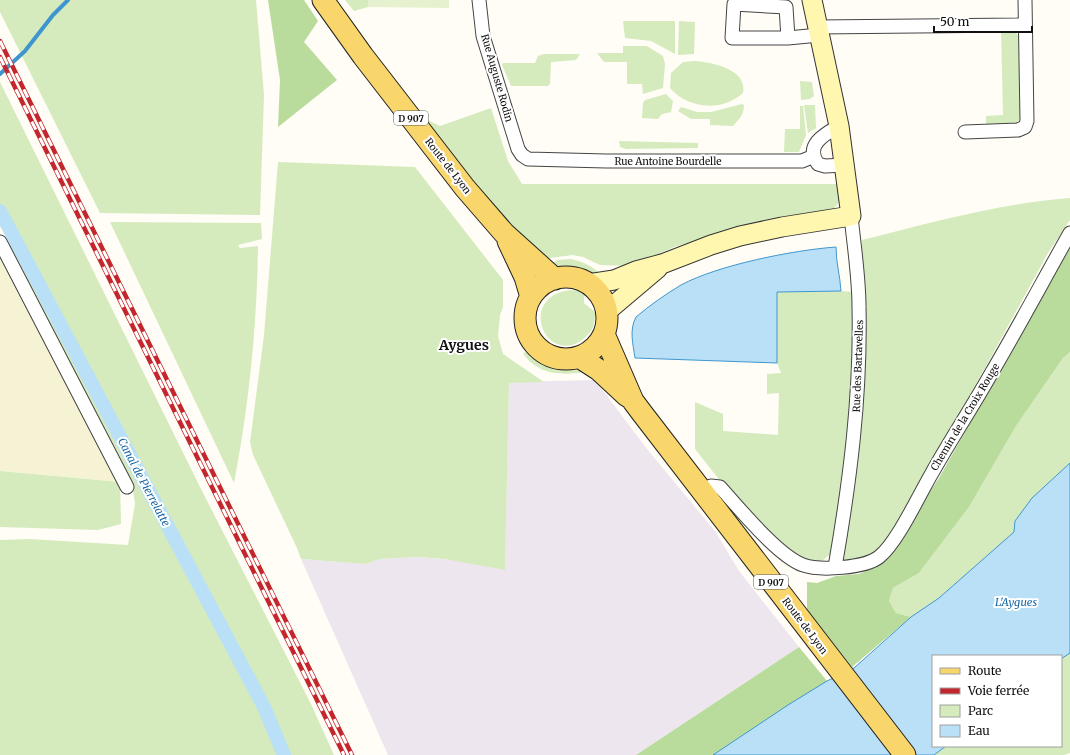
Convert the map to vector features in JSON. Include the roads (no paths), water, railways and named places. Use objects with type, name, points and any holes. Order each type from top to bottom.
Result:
[{"type":"main road","name":"Route de Lyon","points":[[323,0],[363,56],[465,188],[504,233],[556,279]]},
{"type":"main road","name":"Route de Lyon","points":[[504,233],[525,276],[531,298]]},
{"type":"main road","points":[[572,278],[588,284],[597,292],[603,301],[607,323],[604,334],[596,346],[579,357],[567,359],[555,357],[543,352],[534,344],[528,334],[525,322],[526,309],[531,298],[541,286],[556,279],[572,278]]},
{"type":"main road","name":"Route de Lyon","points":[[604,334],[633,401]]},
{"type":"main road","name":"Route de Lyon","points":[[579,357],[599,370],[633,401],[905,755]]},
{"type":"street","name":"Rue Auguste Rodin","points":[[479,0],[483,36],[518,149],[522,155]]},
{"type":"street","name":"Rue des Bartavelles","points":[[812,0],[839,126],[851,216],[859,305],[859,371],[856,421],[835,567]]},
{"type":"street","points":[[965,132],[1018,130],[1025,127],[1027,121],[1025,0]]},
{"type":"street","points":[[788,38],[786,7],[734,4],[732,38],[788,38],[818,31],[1025,25]]},
{"type":"street","points":[[839,126],[819,138],[815,144],[814,156],[818,164],[825,166],[845,165]]},
{"type":"street","name":"Rue Antoine Bourdelle","points":[[522,155],[535,160],[606,161],[802,161],[814,156]]},
{"type":"street","points":[[588,284],[614,280],[636,271],[662,264],[693,251],[740,236],[782,227],[851,216]]},
{"type":"street","name":"Chemin de la Croix Rouge","points":[[835,567],[851,567],[867,564],[878,558],[889,547],[992,373],[1070,233]]},
{"type":"street","points":[[0,242],[127,487]]},
{"type":"street","points":[[606,312],[662,264]]},
{"type":"street","points":[[701,490],[711,486],[720,487],[780,551],[792,560],[804,566],[835,567]]},
{"type":"water","points":[[836,247],[841,291],[777,292],[777,363],[635,358],[632,332],[636,317],[681,285],[715,271],[735,265],[799,251]]},
{"type":"water","name":"L'Aygues","points":[[1070,463],[1070,653],[1062,658],[1062,655],[932,655],[932,747],[945,747],[934,755],[713,755],[788,705],[827,681],[854,668],[911,617],[939,598],[1014,532],[1015,521],[1032,498]]},
{"type":"waterway","points":[[0,74],[25,51],[53,15],[68,0]]},
{"type":"waterway","name":"Canal de Pierrelatte","points":[[0,211],[264,707],[284,755]]},
{"type":"railway","points":[[0,41],[352,755]]},
{"type":"railway","points":[[0,57],[344,755]]},
{"type":"district","name":"Aygues","points":[[464,345]]}]
